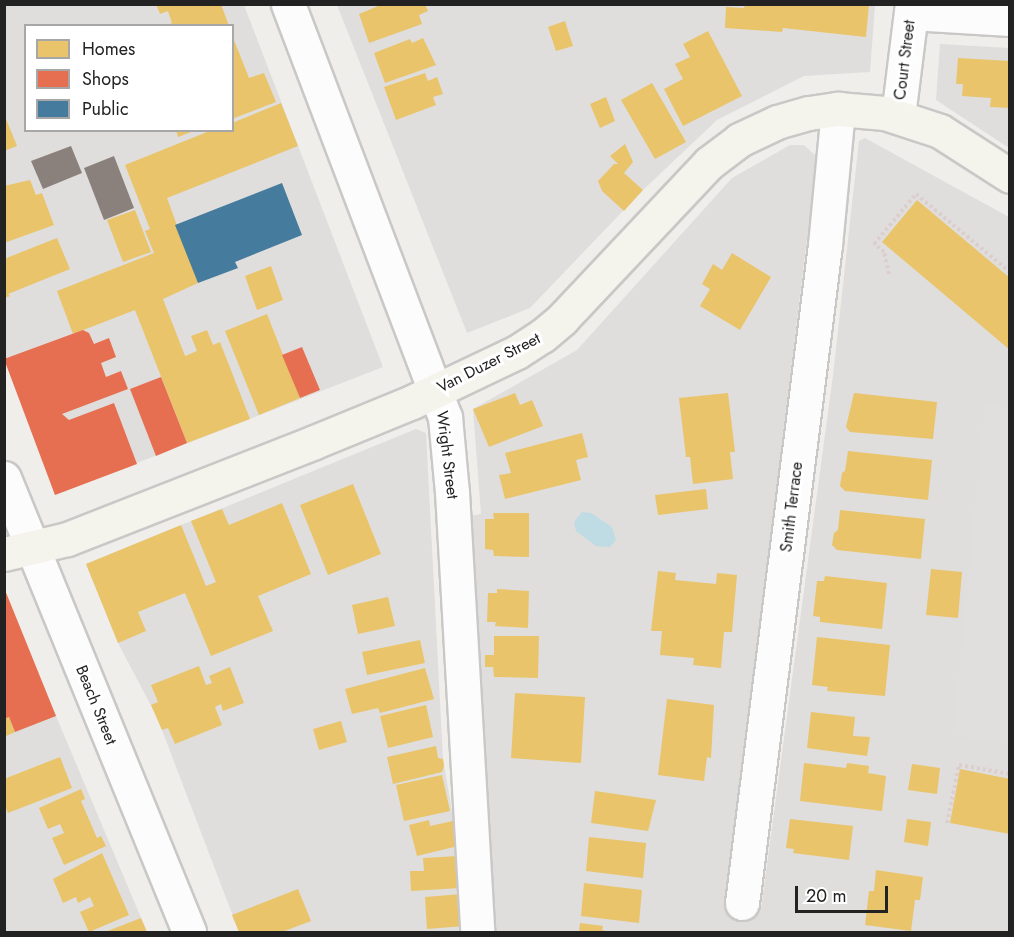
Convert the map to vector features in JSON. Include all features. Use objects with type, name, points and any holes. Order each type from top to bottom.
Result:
[{"type":"main road","name":"Van Duzer Street","points":[[18,551],[67,539],[312,443],[436,390],[517,352],[553,328],[680,190],[723,150],[777,122],[809,113],[838,110],[898,116],[940,131],[1010,176]]},
{"type":"street","name":"Wright Street","points":[[288,4],[445,417],[452,492],[477,933]]},
{"type":"street","points":[[912,9],[1010,19]]},
{"type":"street","name":"Court Street","points":[[898,116],[912,9]]},
{"type":"street","name":"Smith Terrace","points":[[742,903],[825,245],[838,110]]},
{"type":"street","name":"Beach Street","points":[[4,478],[18,551],[189,933]]},
{"type":"path","points":[[889,274],[884,252],[874,244],[916,194],[1010,272]]},
{"type":"path","points":[[947,823],[959,765],[1010,774]]},
{"type":"shaded area","points":[[5,5],[244,5],[383,367],[55,495],[5,361]]},
{"type":"shaded area","points":[[337,5],[875,5],[870,72],[804,76],[717,120],[643,190],[530,308],[467,333]]},
{"type":"shaded area","points":[[940,44],[1009,48],[1009,148],[936,100]]},
{"type":"shaded area","points":[[865,138],[1009,217],[1009,932],[488,932],[470,516],[481,514],[473,409],[577,350],[732,178],[790,145],[804,145],[817,157],[725,906],[761,909],[833,375],[859,141]]},
{"type":"shaded area","points":[[985,405],[1009,408],[1009,745],[953,734]]},
{"type":"shaded area","points":[[416,429],[426,433],[443,759],[458,846],[463,932],[239,932],[157,717],[118,643],[86,564]]},
{"type":"shaded area","points":[[4,589],[56,716],[147,932],[5,932]]},
{"type":"water","points":[[582,512],[591,513],[612,527],[616,540],[610,547],[596,546],[576,531],[574,522]]},
{"type":"building: Homes","points":[[156,4],[221,4],[228,24],[170,24],[172,23],[168,11],[160,14]]},
{"type":"building: Homes","points":[[383,4],[425,4],[428,11],[419,15],[422,24],[369,43],[359,14]]},
{"type":"building: Homes","points":[[745,4],[869,4],[866,37],[783,28],[782,32],[725,28],[726,7],[744,8]]},
{"type":"building: Homes","points":[[565,21],[573,46],[556,51],[548,27]]},
{"type":"building: Homes","points":[[708,31],[742,96],[683,126],[664,89],[683,79],[675,64],[690,57],[683,44]]},
{"type":"building: Homes","points":[[423,38],[436,65],[385,83],[374,53],[410,39],[412,43]]},
{"type":"building: Homes","points":[[234,40],[249,78],[264,73],[276,102],[234,118]]},
{"type":"building: Homes","points":[[958,58],[1010,61],[1010,108],[990,107],[991,98],[962,96],[963,84],[956,84]]},
{"type":"building: Homes","points":[[425,73],[428,81],[437,77],[443,94],[433,97],[436,105],[396,120],[384,87]]},
{"type":"building: Homes","points":[[652,83],[686,142],[655,159],[621,100]]},
{"type":"building: Homes","points":[[606,97],[615,121],[600,128],[590,104]]},
{"type":"building: Homes","points":[[281,103],[298,146],[167,198],[198,283],[163,299],[185,356],[197,351],[191,336],[207,330],[213,345],[220,342],[250,419],[187,443],[135,310],[73,334],[57,291],[154,253],[145,231],[150,229],[125,165],[207,132],[234,132],[234,122]]},
{"type":"building: Homes","points":[[4,114],[17,146],[4,151]]},
{"type":"building: Homes","points":[[177,132],[191,132],[178,137]]},
{"type":"building: Homes","points":[[625,144],[633,162],[624,173],[643,190],[624,211],[602,191],[598,181],[614,164],[618,164],[610,156]]},
{"type":"building: Homes","points":[[30,180],[36,195],[42,193],[54,225],[4,243],[4,186]]},
{"type":"building: Homes","points":[[917,200],[1010,278],[1010,350],[882,242]]},
{"type":"building: Homes","points":[[135,210],[151,252],[123,262],[107,220]]},
{"type":"building: Homes","points":[[57,238],[70,269],[8,294],[10,296],[4,298],[4,259]]},
{"type":"building: Homes","points":[[732,253],[771,277],[740,330],[700,306],[710,289],[702,284],[713,264],[722,270]]},
{"type":"building: Homes","points":[[271,266],[283,300],[257,310],[245,276]]},
{"type":"building: Homes","points":[[267,314],[300,398],[259,415],[225,331]]},
{"type":"building: Homes","points":[[515,393],[520,405],[532,400],[543,426],[489,447],[473,409]]},
{"type":"building: Homes","points":[[728,393],[735,452],[730,452],[733,479],[693,484],[690,457],[686,457],[679,398]]},
{"type":"building: Homes","points":[[854,393],[937,402],[933,439],[850,432],[846,427]]},
{"type":"building: Homes","points":[[582,433],[588,457],[576,460],[581,480],[505,499],[499,475],[511,473],[505,453]]},
{"type":"building: Homes","points":[[848,451],[932,460],[928,500],[845,491],[840,486]]},
{"type":"building: Homes","points":[[353,484],[381,554],[328,575],[300,505]]},
{"type":"building: Homes","points":[[706,489],[708,509],[658,515],[655,495]]},
{"type":"building: Homes","points":[[282,503],[311,574],[258,596],[273,631],[211,656],[185,593],[138,612],[146,631],[118,643],[86,564],[181,525],[206,586],[216,582],[191,521],[222,509],[229,525]]},
{"type":"building: Homes","points":[[840,510],[925,519],[921,559],[837,550],[832,545],[834,533],[838,530]]},
{"type":"building: Homes","points":[[493,513],[529,513],[529,557],[494,556],[493,550],[485,549],[485,519],[494,519]]},
{"type":"building: Homes","points":[[931,569],[962,572],[958,618],[926,615]]},
{"type":"building: Homes","points":[[658,571],[676,573],[675,580],[716,584],[717,573],[737,575],[732,632],[724,632],[721,668],[693,665],[694,658],[660,655],[662,631],[651,631]]},
{"type":"building: Homes","points":[[825,576],[887,583],[882,629],[820,622],[820,617],[813,616],[817,581],[824,581]]},
{"type":"building: Homes","points":[[497,589],[529,591],[528,628],[495,626],[496,622],[487,622],[488,593],[497,593]]},
{"type":"building: Homes","points":[[388,597],[395,626],[358,634],[352,605]]},
{"type":"building: Homes","points":[[494,636],[539,636],[538,678],[494,677],[493,667],[485,667],[485,655],[494,655]]},
{"type":"building: Homes","points":[[817,637],[890,645],[885,696],[827,691],[828,687],[812,685]]},
{"type":"building: Homes","points":[[420,640],[425,663],[367,675],[362,652]]},
{"type":"building: Homes","points":[[199,666],[206,685],[212,683],[209,676],[230,667],[244,703],[223,711],[221,704],[215,707],[222,725],[175,744],[168,728],[162,730],[151,705],[158,702],[151,685]]},
{"type":"building: Homes","points":[[425,668],[434,699],[380,713],[378,708],[352,714],[345,689]]},
{"type":"building: Homes","points":[[515,693],[585,697],[581,763],[511,758]]},
{"type":"building: Homes","points":[[667,699],[714,705],[711,758],[707,757],[704,781],[658,775]]},
{"type":"building: Homes","points":[[426,705],[433,737],[388,748],[380,716]]},
{"type":"building: Homes","points":[[811,712],[855,717],[853,736],[870,737],[867,756],[807,748]]},
{"type":"building: Homes","points":[[9,717],[15,732],[4,737],[4,719]]},
{"type":"building: Homes","points":[[341,721],[347,742],[319,750],[313,729]]},
{"type":"building: Homes","points":[[436,746],[438,758],[443,759],[442,772],[393,784],[387,757]]},
{"type":"building: Homes","points":[[60,757],[72,788],[8,813],[4,804],[4,779]]},
{"type":"building: Homes","points":[[804,763],[846,768],[847,763],[869,766],[868,773],[886,776],[882,811],[800,801]]},
{"type":"building: Homes","points":[[912,764],[940,768],[937,794],[908,790]]},
{"type":"building: Homes","points":[[960,769],[1010,779],[1010,834],[950,823]]},
{"type":"building: Homes","points":[[442,775],[450,811],[404,821],[396,785]]},
{"type":"building: Homes","points":[[81,789],[85,799],[81,801],[97,838],[101,836],[106,846],[64,865],[52,838],[64,833],[60,824],[48,829],[39,808]]},
{"type":"building: Homes","points":[[595,791],[656,800],[648,831],[591,823]]},
{"type":"building: Homes","points":[[790,819],[853,826],[849,860],[793,853],[794,849],[786,848]]},
{"type":"building: Homes","points":[[907,819],[931,822],[928,846],[904,842]]},
{"type":"building: Homes","points":[[429,820],[430,826],[453,821],[458,846],[417,856],[409,825]]},
{"type":"building: Homes","points":[[589,837],[646,843],[643,878],[586,871]]},
{"type":"building: Homes","points":[[102,853],[129,915],[89,932],[80,912],[94,906],[90,897],[78,903],[76,897],[63,903],[53,879]]},
{"type":"building: Homes","points":[[459,856],[460,888],[411,891],[410,871],[424,871],[423,858]]},
{"type":"building: Homes","points":[[876,870],[923,877],[920,900],[915,900],[911,931],[865,925],[869,891],[874,891]]},
{"type":"building: Homes","points":[[584,883],[642,890],[639,923],[581,916]]},
{"type":"building: Homes","points":[[298,889],[311,921],[282,932],[239,932],[232,915]]},
{"type":"building: Homes","points":[[462,894],[464,926],[427,929],[425,897]]},
{"type":"building: Homes","points":[[141,918],[147,932],[105,932]]},
{"type":"building: Homes","points":[[580,923],[603,926],[602,930],[610,932],[579,932]]},
{"type":"building: Shops","points":[[83,330],[89,333],[94,344],[109,338],[116,357],[101,363],[106,377],[121,371],[128,389],[62,414],[69,420],[114,403],[137,464],[55,495],[4,359]]},
{"type":"building: Shops","points":[[302,347],[320,390],[300,398],[282,355]]},
{"type":"building: Shops","points":[[161,377],[187,443],[156,456],[130,389]]},
{"type":"building: Shops","points":[[5,590],[56,716],[15,732],[9,717],[4,719]]},
{"type":"building: Public","points":[[282,183],[302,235],[235,262],[238,268],[198,283],[175,225]]},
{"type":"building: Industry","points":[[71,146],[82,173],[43,189],[31,161]]},
{"type":"building: Industry","points":[[114,156],[134,208],[104,220],[84,168]]}]
